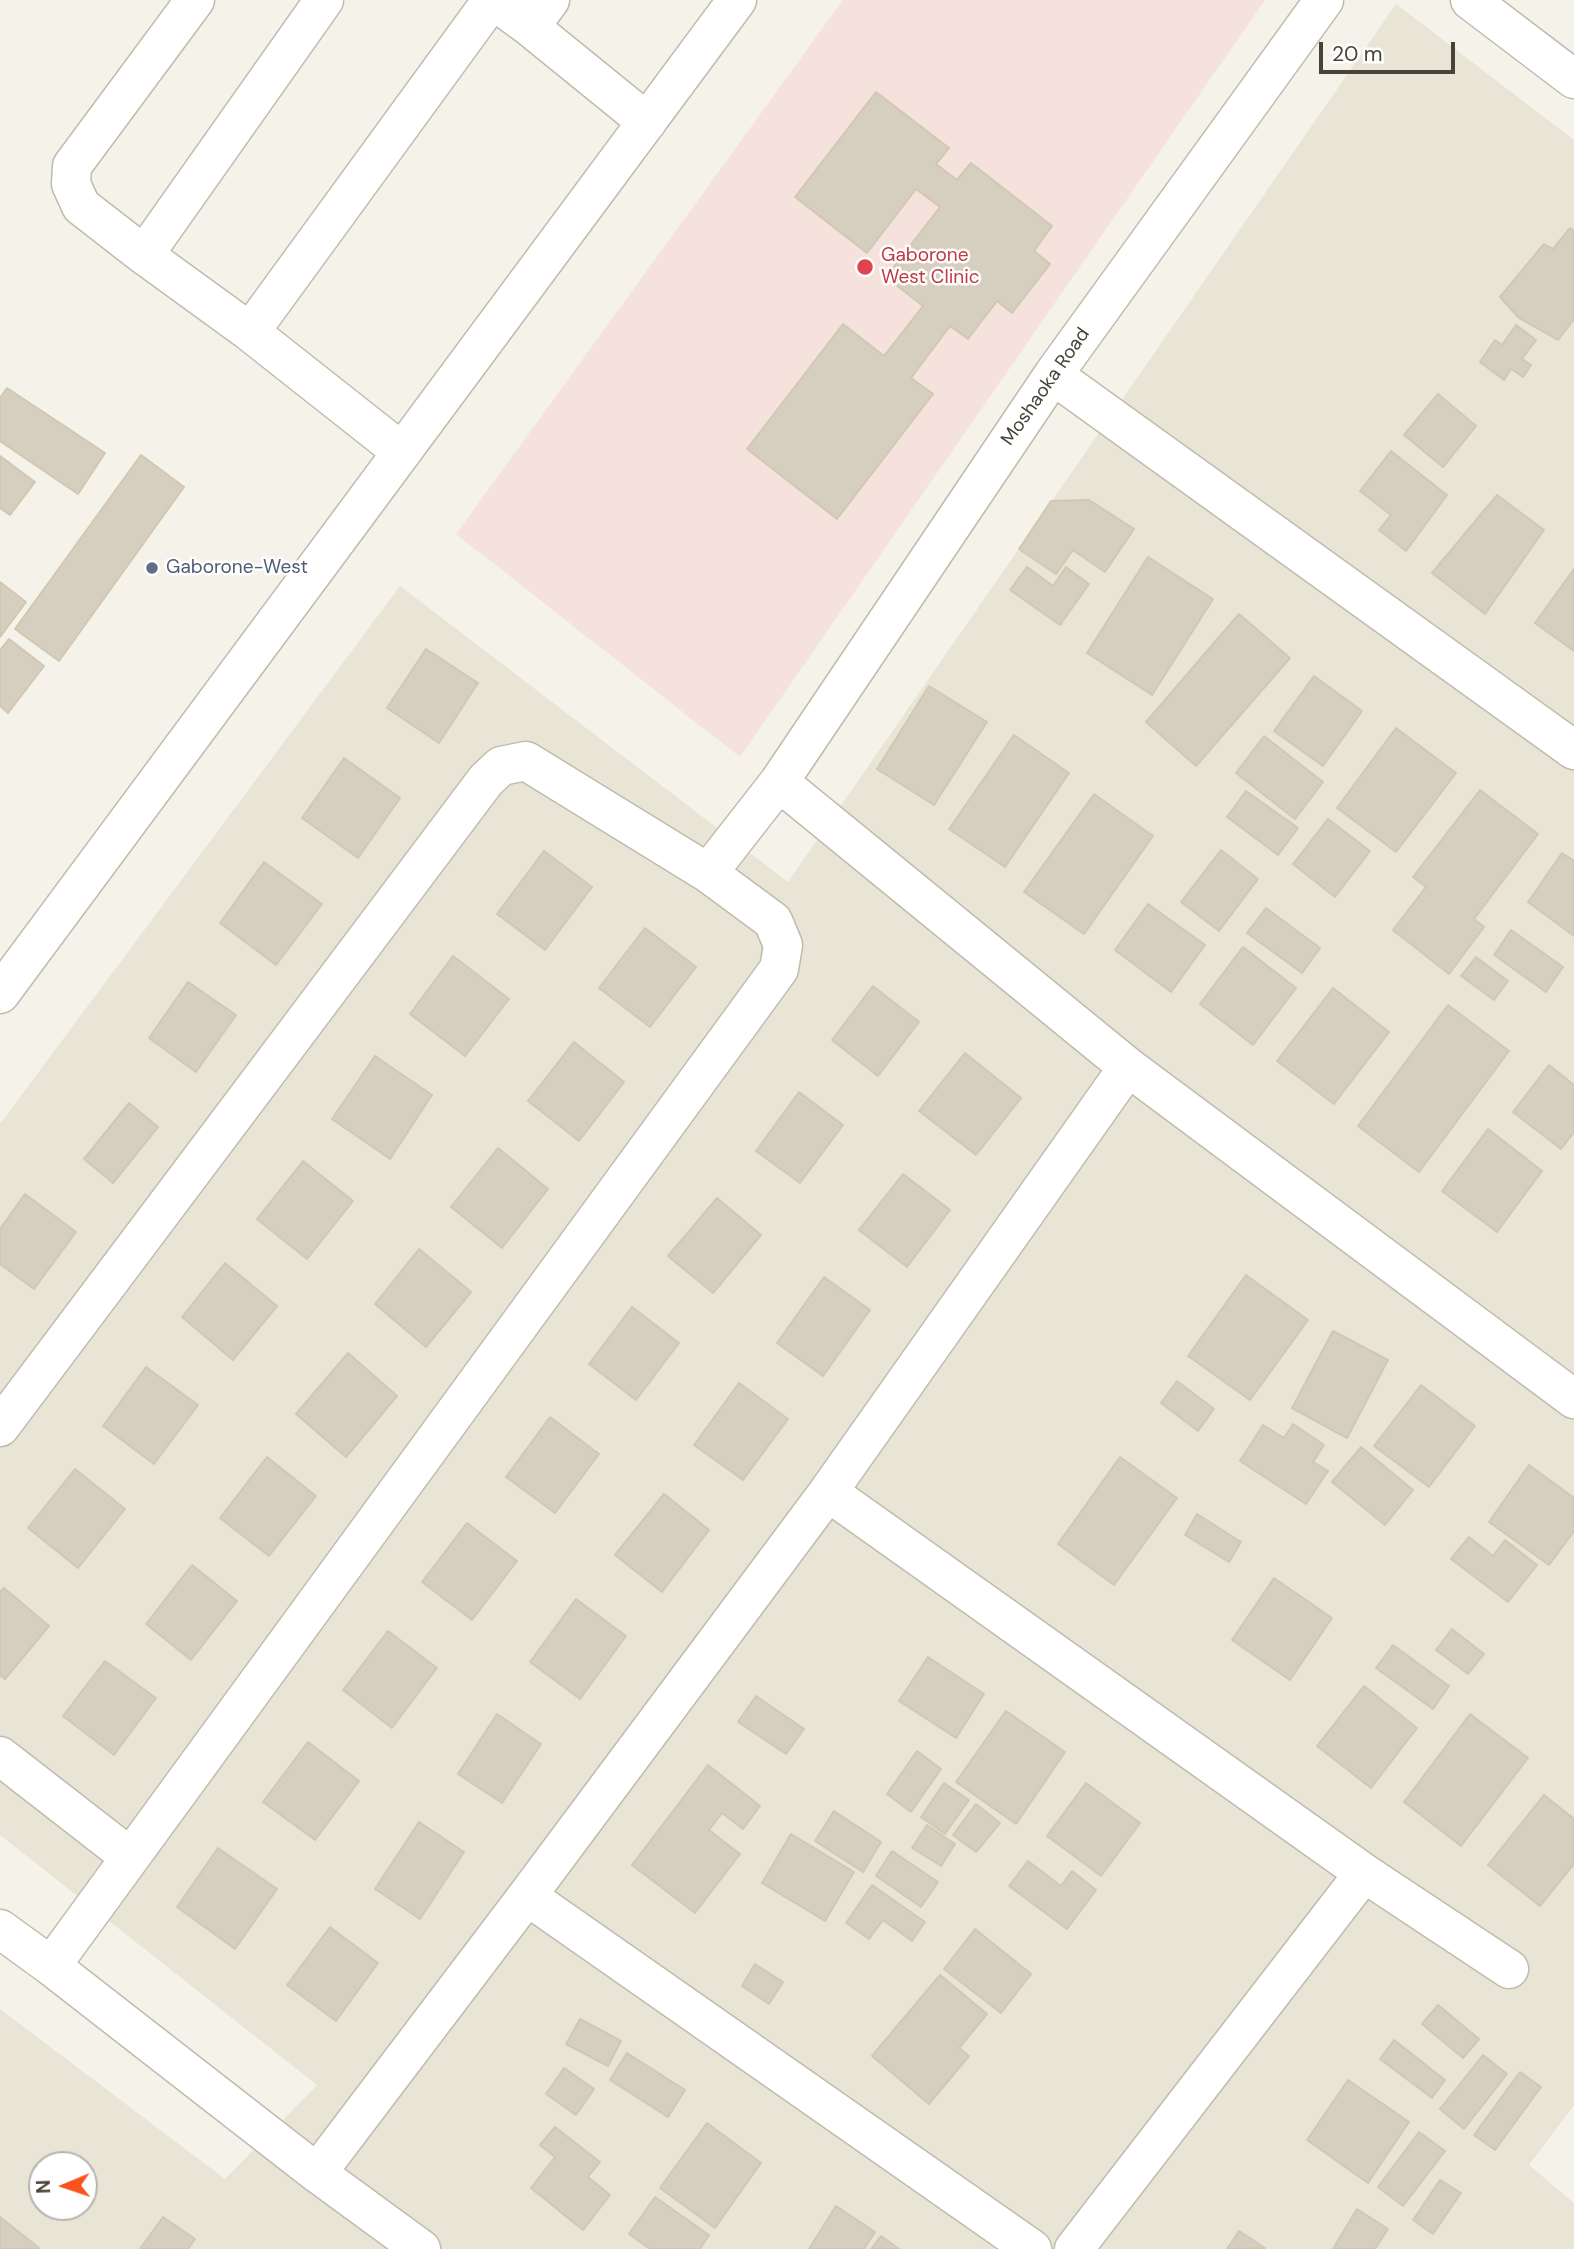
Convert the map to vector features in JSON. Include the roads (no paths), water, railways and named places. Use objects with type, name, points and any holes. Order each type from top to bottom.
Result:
[{"type":"street","points":[[195,0],[72,166],[71,184],[81,206],[250,331],[402,452]]},
{"type":"street","points":[[144,255],[324,0]]},
{"type":"street","points":[[250,331],[493,0],[540,14],[647,122]]},
{"type":"street","points":[[0,994],[737,0]]},
{"type":"street","name":"Moshaoka Road","points":[[708,873],[779,782],[1053,375],[1324,0]]},
{"type":"street","points":[[1470,0],[1574,79]]},
{"type":"street","points":[[1053,375],[1574,750]]},
{"type":"street","points":[[0,1427],[486,780],[501,766],[526,761],[708,873],[773,921],[783,945],[779,969],[51,1966]]},
{"type":"street","points":[[779,782],[1128,1068],[1574,1399]]},
{"type":"street","points":[[317,2173],[828,1492],[1128,1068]]},
{"type":"street","points":[[828,1492],[1364,1873],[1509,1969]]},
{"type":"street","points":[[0,1756],[130,1857]]},
{"type":"street","points":[[1074,2249],[1364,1873]]},
{"type":"street","points":[[527,1896],[1032,2249]]},
{"type":"street","points":[[0,1929],[317,2173],[421,2249]]},
{"type":"place","name":"Gaborone West Clinic","points":[[865,267]]},
{"type":"place","name":"Gaborone-West","points":[[152,568]]}]
